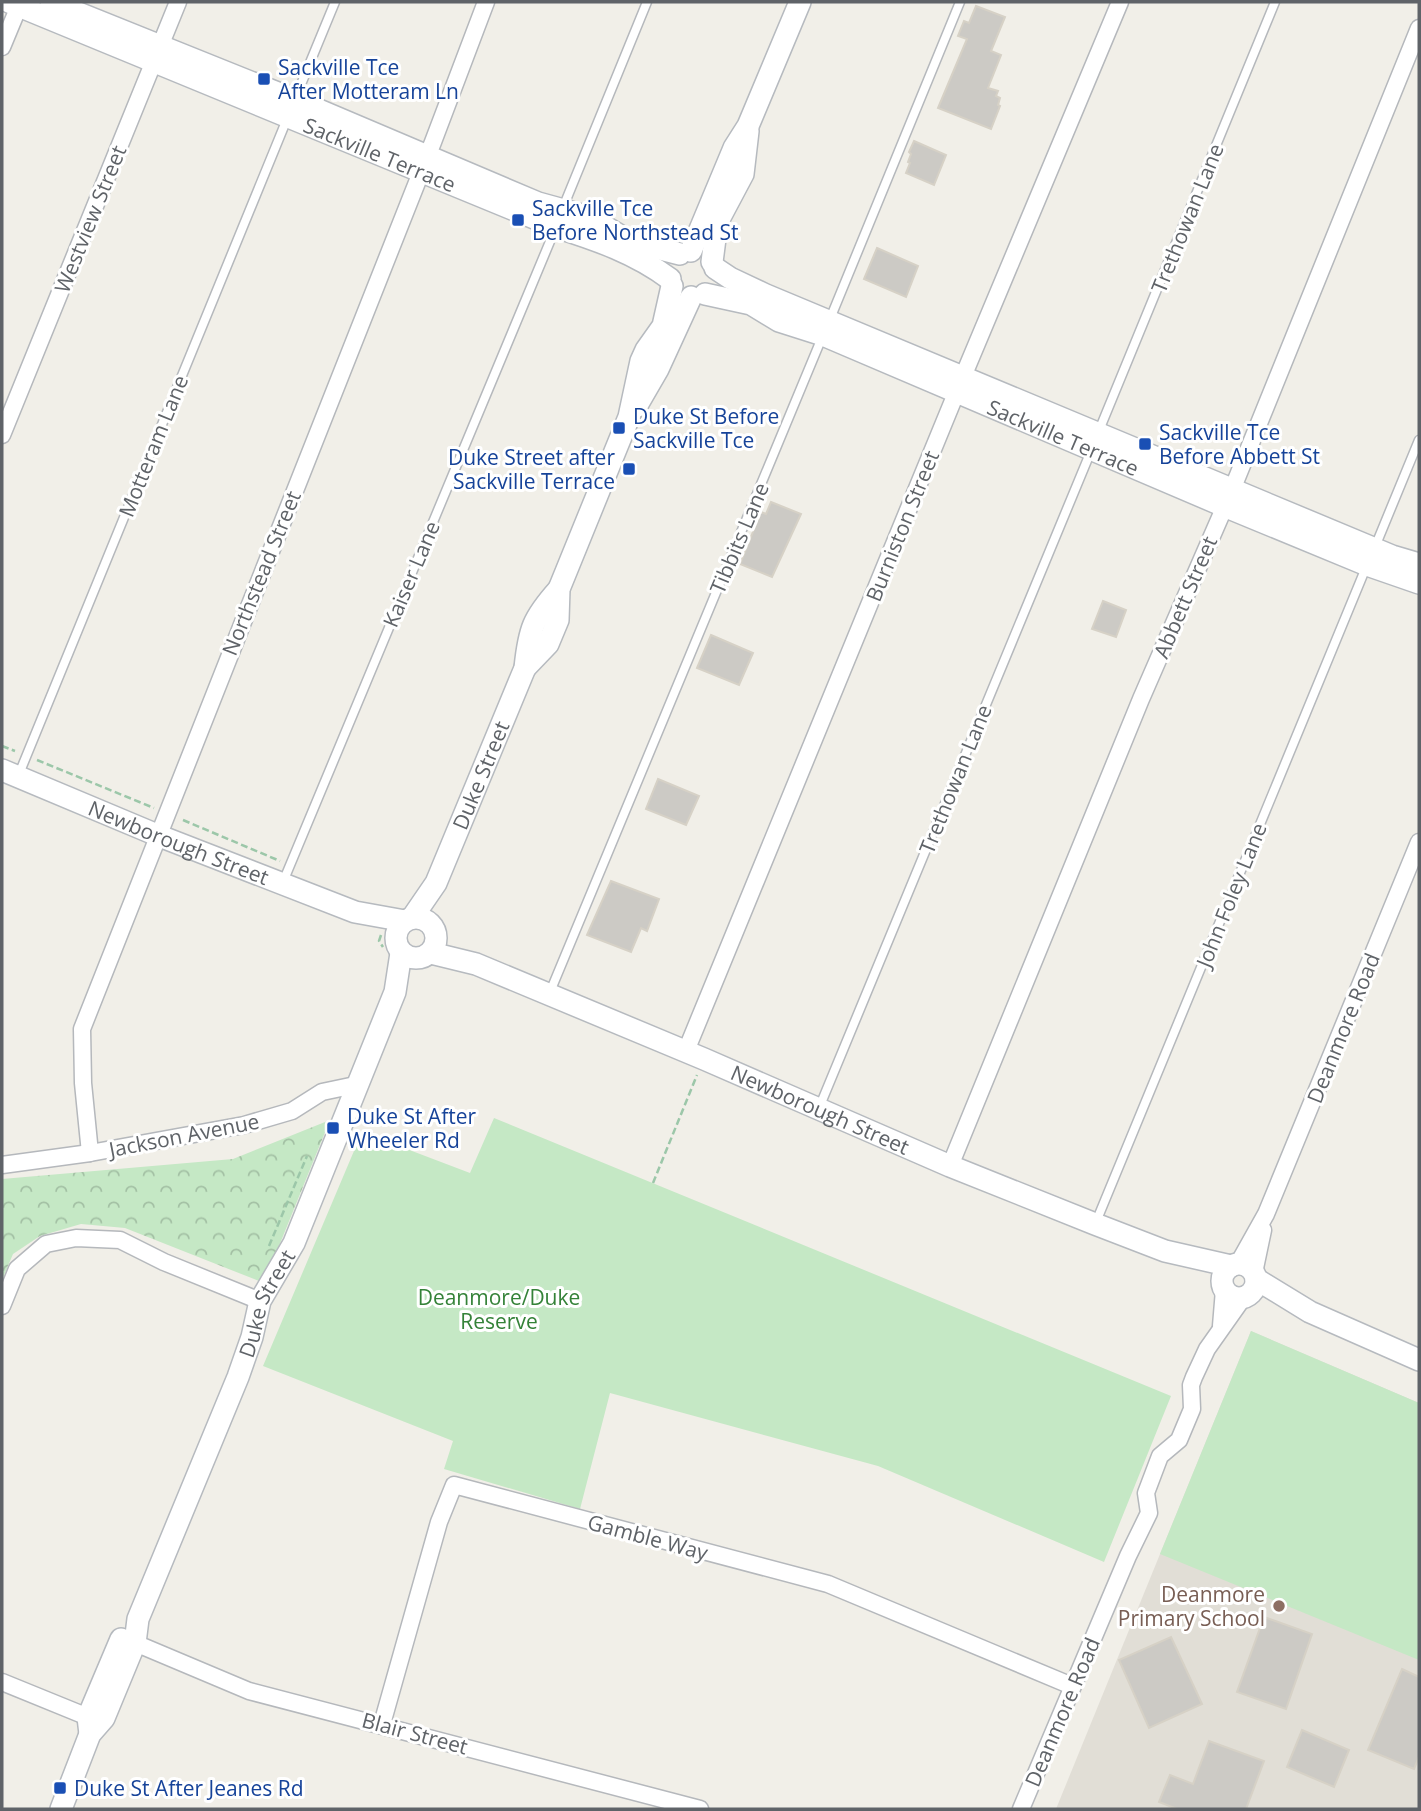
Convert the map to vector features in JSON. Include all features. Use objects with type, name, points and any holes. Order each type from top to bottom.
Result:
[{"type":"main road","name":"Sackville Terrace","points":[[51,2],[157,53],[559,219],[596,240],[650,264],[671,283]]},
{"type":"main road","points":[[748,126],[743,174],[718,223],[715,282],[698,295],[684,296],[671,283],[671,265],[686,252],[734,148],[748,126],[800,2]]},
{"type":"main road","name":"Sackville Terrace","points":[[14,4],[157,53]]},
{"type":"main road","name":"Sackville Terrace","points":[[559,219],[589,217],[629,241],[686,252]]},
{"type":"main road","points":[[686,252],[704,253],[714,265]]},
{"type":"main road","name":"Sackville Terrace","points":[[714,265],[742,285],[826,328],[1371,557],[1419,583]]},
{"type":"main road","name":"Duke Street","points":[[89,1725],[104,1718],[135,1643],[138,1619],[238,1377],[252,1337],[260,1301],[294,1242],[395,992],[410,944],[525,668],[548,644],[558,620],[559,589],[628,417],[641,361],[663,326],[671,283]]},
{"type":"main road","name":"Sackville Terrace","points":[[698,295],[751,304],[779,321],[826,328]]},
{"type":"main road","name":"Duke Street","points":[[628,417],[659,369],[698,295]]},
{"type":"main road","name":"Sackville Terrace","points":[[1371,557],[1392,556],[1419,564]]},
{"type":"main road","name":"Newborough Street","points":[[10,773],[157,835],[286,874],[410,944],[476,964],[695,1055],[950,1166],[1240,1281],[1419,1360]]},
{"type":"main road","name":"Duke Street","points":[[410,944],[397,931],[436,883]]},
{"type":"main road","name":"Newborough Street","points":[[355,912],[409,919]]},
{"type":"main road","points":[[409,919],[424,919],[410,944]]},
{"type":"main road","name":"Duke Street","points":[[61,1809],[121,1638],[138,1619]]},
{"type":"street","name":"Westview Street","points":[[2,435],[178,2]]},
{"type":"street","name":"Northstead Street","points":[[90,1153],[83,1083],[82,1029],[486,2]]},
{"type":"street","name":"Burniston Street","points":[[695,1055],[960,384],[1120,2]]},
{"type":"street","points":[[2,47],[14,4]]},
{"type":"street","name":"Abbett Street","points":[[950,1166],[1141,699],[1228,498],[1419,28]]},
{"type":"street","name":"Deanmore Road","points":[[1021,1809],[1149,1513],[1146,1493],[1160,1456],[1179,1440],[1192,1409],[1191,1385],[1207,1349],[1221,1329],[1419,842]]},
{"type":"street","name":"Jackson Avenue","points":[[2,1165],[90,1153],[244,1125],[292,1111],[322,1092],[359,1084]]},
{"type":"street","points":[[2,1306],[17,1269],[46,1244],[76,1238],[120,1240],[164,1262],[260,1301]]},
{"type":"street","name":"Gamble Way","points":[[382,1724],[439,1522],[454,1485],[828,1584],[1072,1686]]},
{"type":"street","name":"Blair Street","points":[[135,1643],[249,1691],[700,1809]]},
{"type":"street","points":[[2,1682],[89,1725]]},
{"type":"lane","name":"Motteram Lane","points":[[10,773],[27,756],[335,2]]},
{"type":"lane","name":"Kaiser Lane","points":[[286,874],[648,2]]},
{"type":"lane","name":"Tibbits Lane","points":[[549,996],[960,2]]},
{"type":"lane","name":"Trethowan Lane","points":[[818,1109],[1275,2]]},
{"type":"lane","name":"John Foley Lane","points":[[1096,1224],[1419,440]]},
{"type":"path","points":[[2,746],[165,813],[286,874]]},
{"type":"path","points":[[653,1183],[695,1055]]},
{"type":"path","points":[[268,1248],[309,1150]]},
{"type":"shaded area","name":"Deanmore Primary School","points":[[1251,1331],[1419,1403],[1419,1809],[1056,1809]]},
{"type":"green space","name":"Deanmore/Duke Reserve","points":[[494,1118],[1171,1396],[1104,1562],[878,1466],[610,1393],[580,1509],[444,1469],[453,1441],[263,1366],[362,1132],[470,1173]]},
{"type":"green space","points":[[330,1120],[264,1283],[125,1228],[81,1224],[40,1236],[13,1254],[2,1280],[2,1179],[233,1159]]},
{"type":"green space","points":[[1251,1331],[1419,1403],[1419,1660],[1160,1554]]},
{"type":"building","points":[[976,6],[1005,17],[991,51],[1001,55],[988,88],[998,91],[996,96],[1000,98],[1000,106],[991,129],[938,108],[967,39],[958,36],[964,21],[969,23]]},
{"type":"building","points":[[914,141],[946,155],[934,185],[906,173],[910,163],[909,152]]},
{"type":"building","points":[[877,248],[918,266],[906,297],[864,279]]},
{"type":"building","points":[[771,502],[801,514],[772,577],[740,564],[761,512],[766,514]]},
{"type":"building","points":[[1103,601],[1126,610],[1116,637],[1092,629]]},
{"type":"building","points":[[711,635],[753,653],[739,685],[697,668]]},
{"type":"building","points":[[658,779],[699,796],[686,825],[646,809]]},
{"type":"building","points":[[611,881],[659,899],[647,931],[641,928],[631,952],[587,935]]},
{"type":"building","points":[[1264,1617],[1312,1634],[1286,1709],[1237,1692]]},
{"type":"building","points":[[1171,1637],[1202,1704],[1149,1728],[1119,1660]]},
{"type":"building","points":[[1402,1669],[1419,1677],[1419,1757],[1414,1769],[1368,1750]]},
{"type":"building","points":[[1302,1730],[1349,1750],[1334,1787],[1287,1767]]},
{"type":"building","points":[[1209,1741],[1264,1761],[1246,1809],[1177,1809],[1159,1802],[1170,1775],[1193,1784]]},
{"type":"place","name":"Sackville Tce After Motteram Ln","points":[[264,79]]},
{"type":"place","name":"Sackville Tce Before Northstead St","points":[[518,220]]},
{"type":"place","name":"Duke St Before Sackville Tce","points":[[619,428]]},
{"type":"place","name":"Sackville Tce Before Abbett St","points":[[1145,444]]},
{"type":"place","name":"Duke Street after Sackville Terrace","points":[[629,469]]},
{"type":"place","name":"Duke St After Wheeler Rd","points":[[333,1128]]},
{"type":"place","name":"Deanmore Primary School","points":[[1279,1606]]},
{"type":"place","name":"Duke St After Jeanes Rd","points":[[60,1788]]}]
